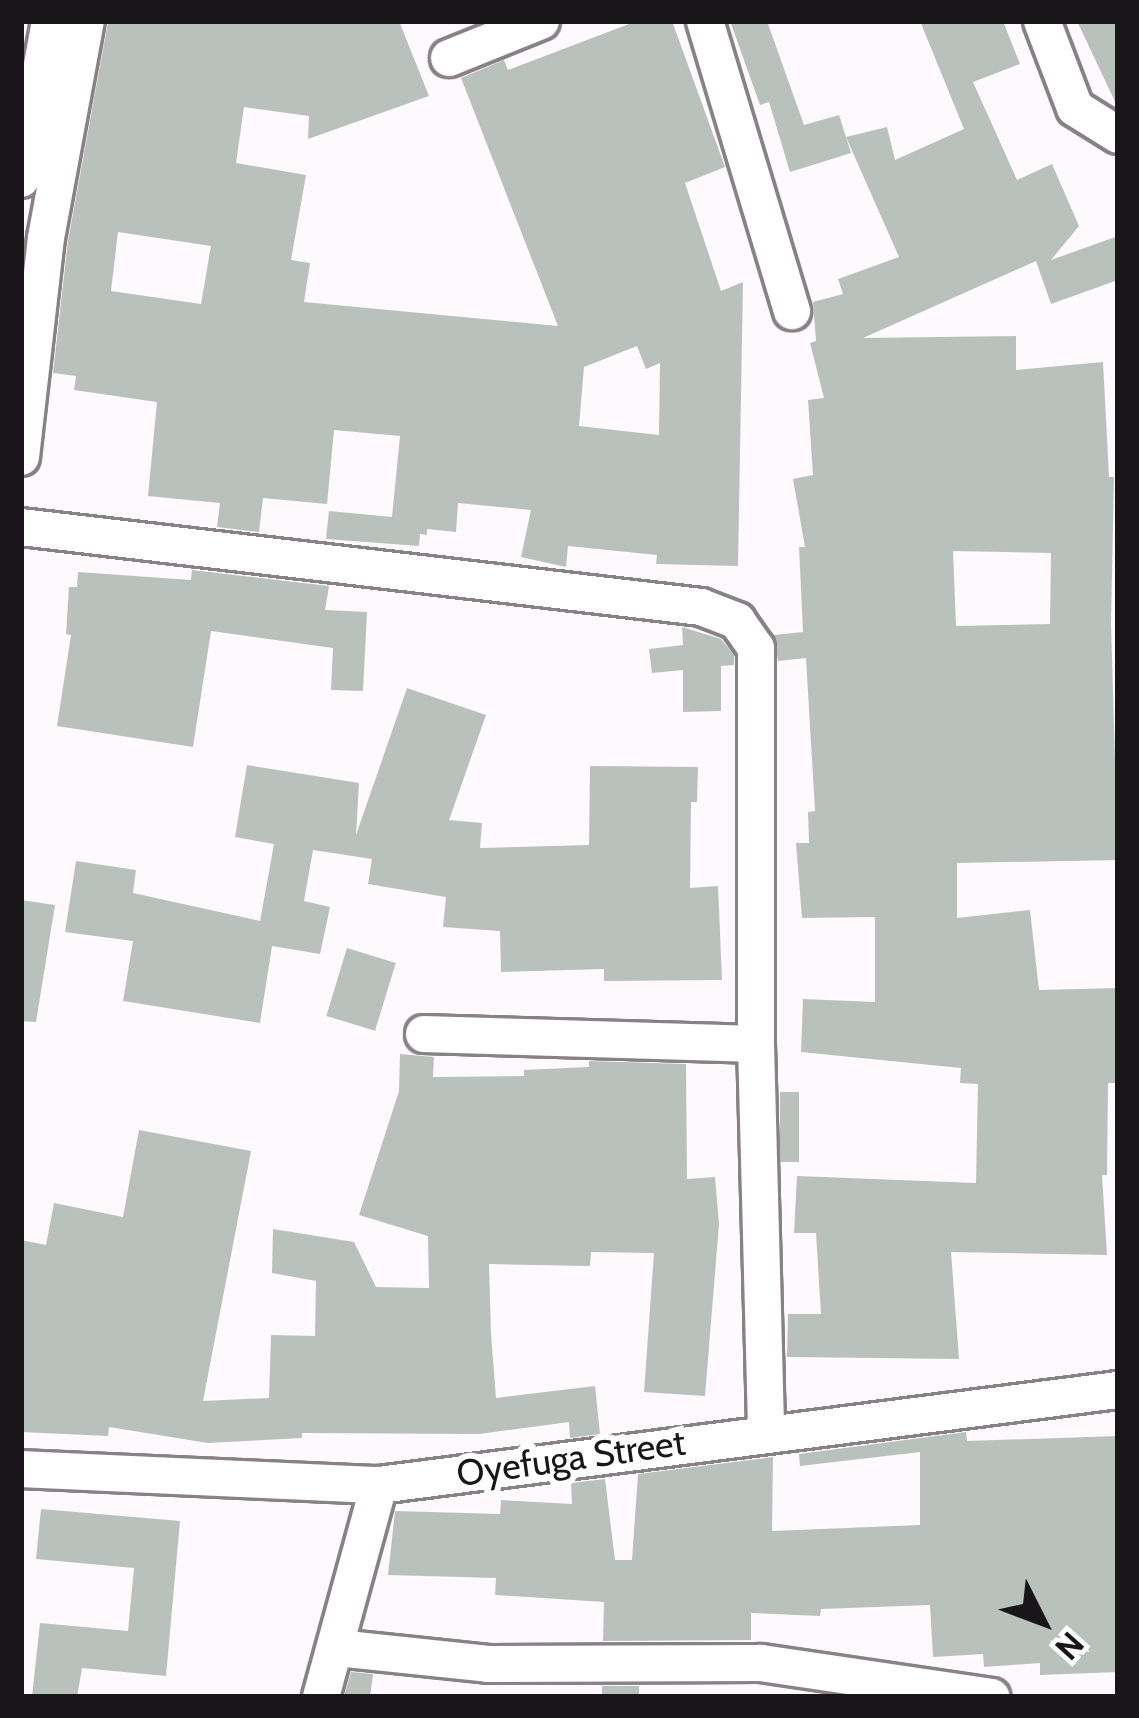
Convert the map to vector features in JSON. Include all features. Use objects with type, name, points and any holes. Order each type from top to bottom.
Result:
[{"type":"street","points":[[21,179],[50,21]]},
{"type":"street","points":[[21,457],[34,240],[86,21]]},
{"type":"street","points":[[449,58],[541,21]]},
{"type":"street","points":[[705,21],[792,311]]},
{"type":"street","points":[[1042,21],[1075,108],[1118,134]]},
{"type":"street","points":[[21,527],[701,607],[737,621],[756,648],[756,1044],[766,1431]]},
{"type":"street","points":[[424,1034],[756,1044]]},
{"type":"street","name":"Oyefuga Street","points":[[21,1469],[379,1485],[766,1431],[1118,1390]]},
{"type":"street","points":[[321,1697],[379,1485]]},
{"type":"street","points":[[337,1648],[488,1664],[760,1663],[992,1697]]},
{"type":"building","points":[[399,21],[429,96],[308,139],[309,116],[244,107],[236,163],[306,175],[291,260],[310,263],[304,302],[558,326],[461,78],[504,60],[508,70],[637,21],[672,21],[725,167],[685,183],[721,291],[743,282],[738,566],[656,564],[657,555],[568,546],[566,567],[521,557],[531,510],[458,503],[456,532],[427,529],[427,535],[420,534],[419,546],[326,539],[329,511],[392,517],[400,436],[334,430],[327,504],[263,498],[259,532],[217,527],[220,503],[148,496],[157,402],[74,390],[76,376],[53,373],[68,241],[108,22]],"holes":[[[118,232],[211,246],[201,304],[111,291]],[[637,346],[646,369],[660,363],[659,435],[579,426],[584,367]]]},
{"type":"building","points":[[730,21],[767,21],[804,125],[839,115],[851,153],[790,172],[769,102],[760,105]]},
{"type":"building","points":[[920,21],[1003,21],[1020,64],[973,82],[1017,180],[1052,164],[1079,226],[1051,260],[1118,236],[1118,280],[1051,304],[1036,261],[863,338],[1016,336],[1016,370],[1103,362],[1109,477],[1114,477],[1111,624],[1118,860],[957,863],[957,918],[1030,910],[1039,990],[1118,988],[1118,1083],[1108,1083],[1107,1175],[1102,1175],[1107,1255],[951,1252],[959,1359],[787,1357],[788,1314],[821,1314],[816,1233],[794,1233],[797,1176],[976,1183],[978,1084],[960,1083],[961,1068],[801,1052],[803,999],[875,1002],[875,917],[802,918],[796,843],[809,843],[808,812],[815,811],[806,658],[778,661],[774,635],[803,632],[799,547],[805,547],[793,479],[813,475],[808,400],[824,398],[810,343],[816,341],[813,302],[843,294],[838,279],[899,257],[846,137],[887,127],[895,160],[964,129]],"holes":[[[953,551],[1051,553],[1050,624],[956,626]]]},
{"type":"building","points":[[1077,21],[1118,21],[1118,108]]},
{"type":"building","points":[[192,570],[329,586],[325,610],[367,612],[363,691],[331,690],[333,648],[211,631],[193,747],[57,726],[71,635],[66,634],[69,587],[77,587],[78,572],[191,580]]},
{"type":"building","points":[[682,627],[721,639],[734,655],[734,665],[721,666],[721,711],[683,712],[683,670],[652,673],[649,649],[683,645]]},
{"type":"building","points":[[407,688],[486,715],[449,820],[482,823],[480,848],[589,845],[590,766],[698,767],[697,802],[691,802],[690,888],[718,886],[722,980],[604,981],[604,969],[501,972],[500,931],[443,927],[446,897],[368,884],[372,859],[313,850],[304,901],[330,907],[320,954],[272,946],[260,1023],[123,1001],[133,941],[65,932],[76,861],[136,870],[133,893],[260,921],[274,844],[235,837],[247,765],[359,783],[356,835]]},
{"type":"building","points":[[21,900],[55,905],[36,1022],[21,1021]]},
{"type":"building","points":[[347,948],[396,963],[375,1031],[326,1016]]},
{"type":"building","points":[[400,1054],[434,1057],[433,1077],[524,1076],[524,1070],[589,1067],[589,1061],[686,1064],[687,1179],[715,1177],[719,1224],[705,1396],[644,1392],[654,1253],[591,1252],[590,1266],[489,1264],[491,1334],[496,1398],[595,1386],[600,1434],[570,1438],[569,1422],[479,1434],[302,1433],[302,1438],[208,1443],[109,1427],[108,1436],[21,1432],[21,1240],[46,1245],[54,1203],[123,1217],[139,1130],[251,1151],[203,1401],[269,1398],[271,1335],[315,1336],[316,1281],[272,1273],[273,1229],[354,1242],[376,1287],[429,1288],[428,1236],[359,1215],[399,1091]]},
{"type":"building","points":[[780,1092],[799,1092],[799,1162],[780,1162]]},
{"type":"building","points":[[966,1432],[967,1441],[1118,1436],[1118,1672],[1040,1675],[1040,1663],[984,1667],[983,1654],[933,1657],[930,1605],[821,1609],[820,1616],[751,1613],[751,1640],[603,1641],[604,1602],[495,1595],[496,1578],[388,1575],[395,1511],[500,1514],[501,1500],[572,1504],[571,1483],[605,1479],[615,1560],[632,1560],[638,1474],[773,1457],[772,1531],[920,1525],[920,1452],[800,1466],[799,1454]]},
{"type":"building","points":[[41,1509],[180,1521],[166,1676],[82,1668],[77,1697],[32,1697],[40,1623],[128,1631],[134,1568],[36,1559]]},
{"type":"building","points":[[351,1672],[373,1674],[370,1697],[344,1697]]},
{"type":"building","points":[[602,1686],[639,1686],[639,1697],[602,1697]]}]
